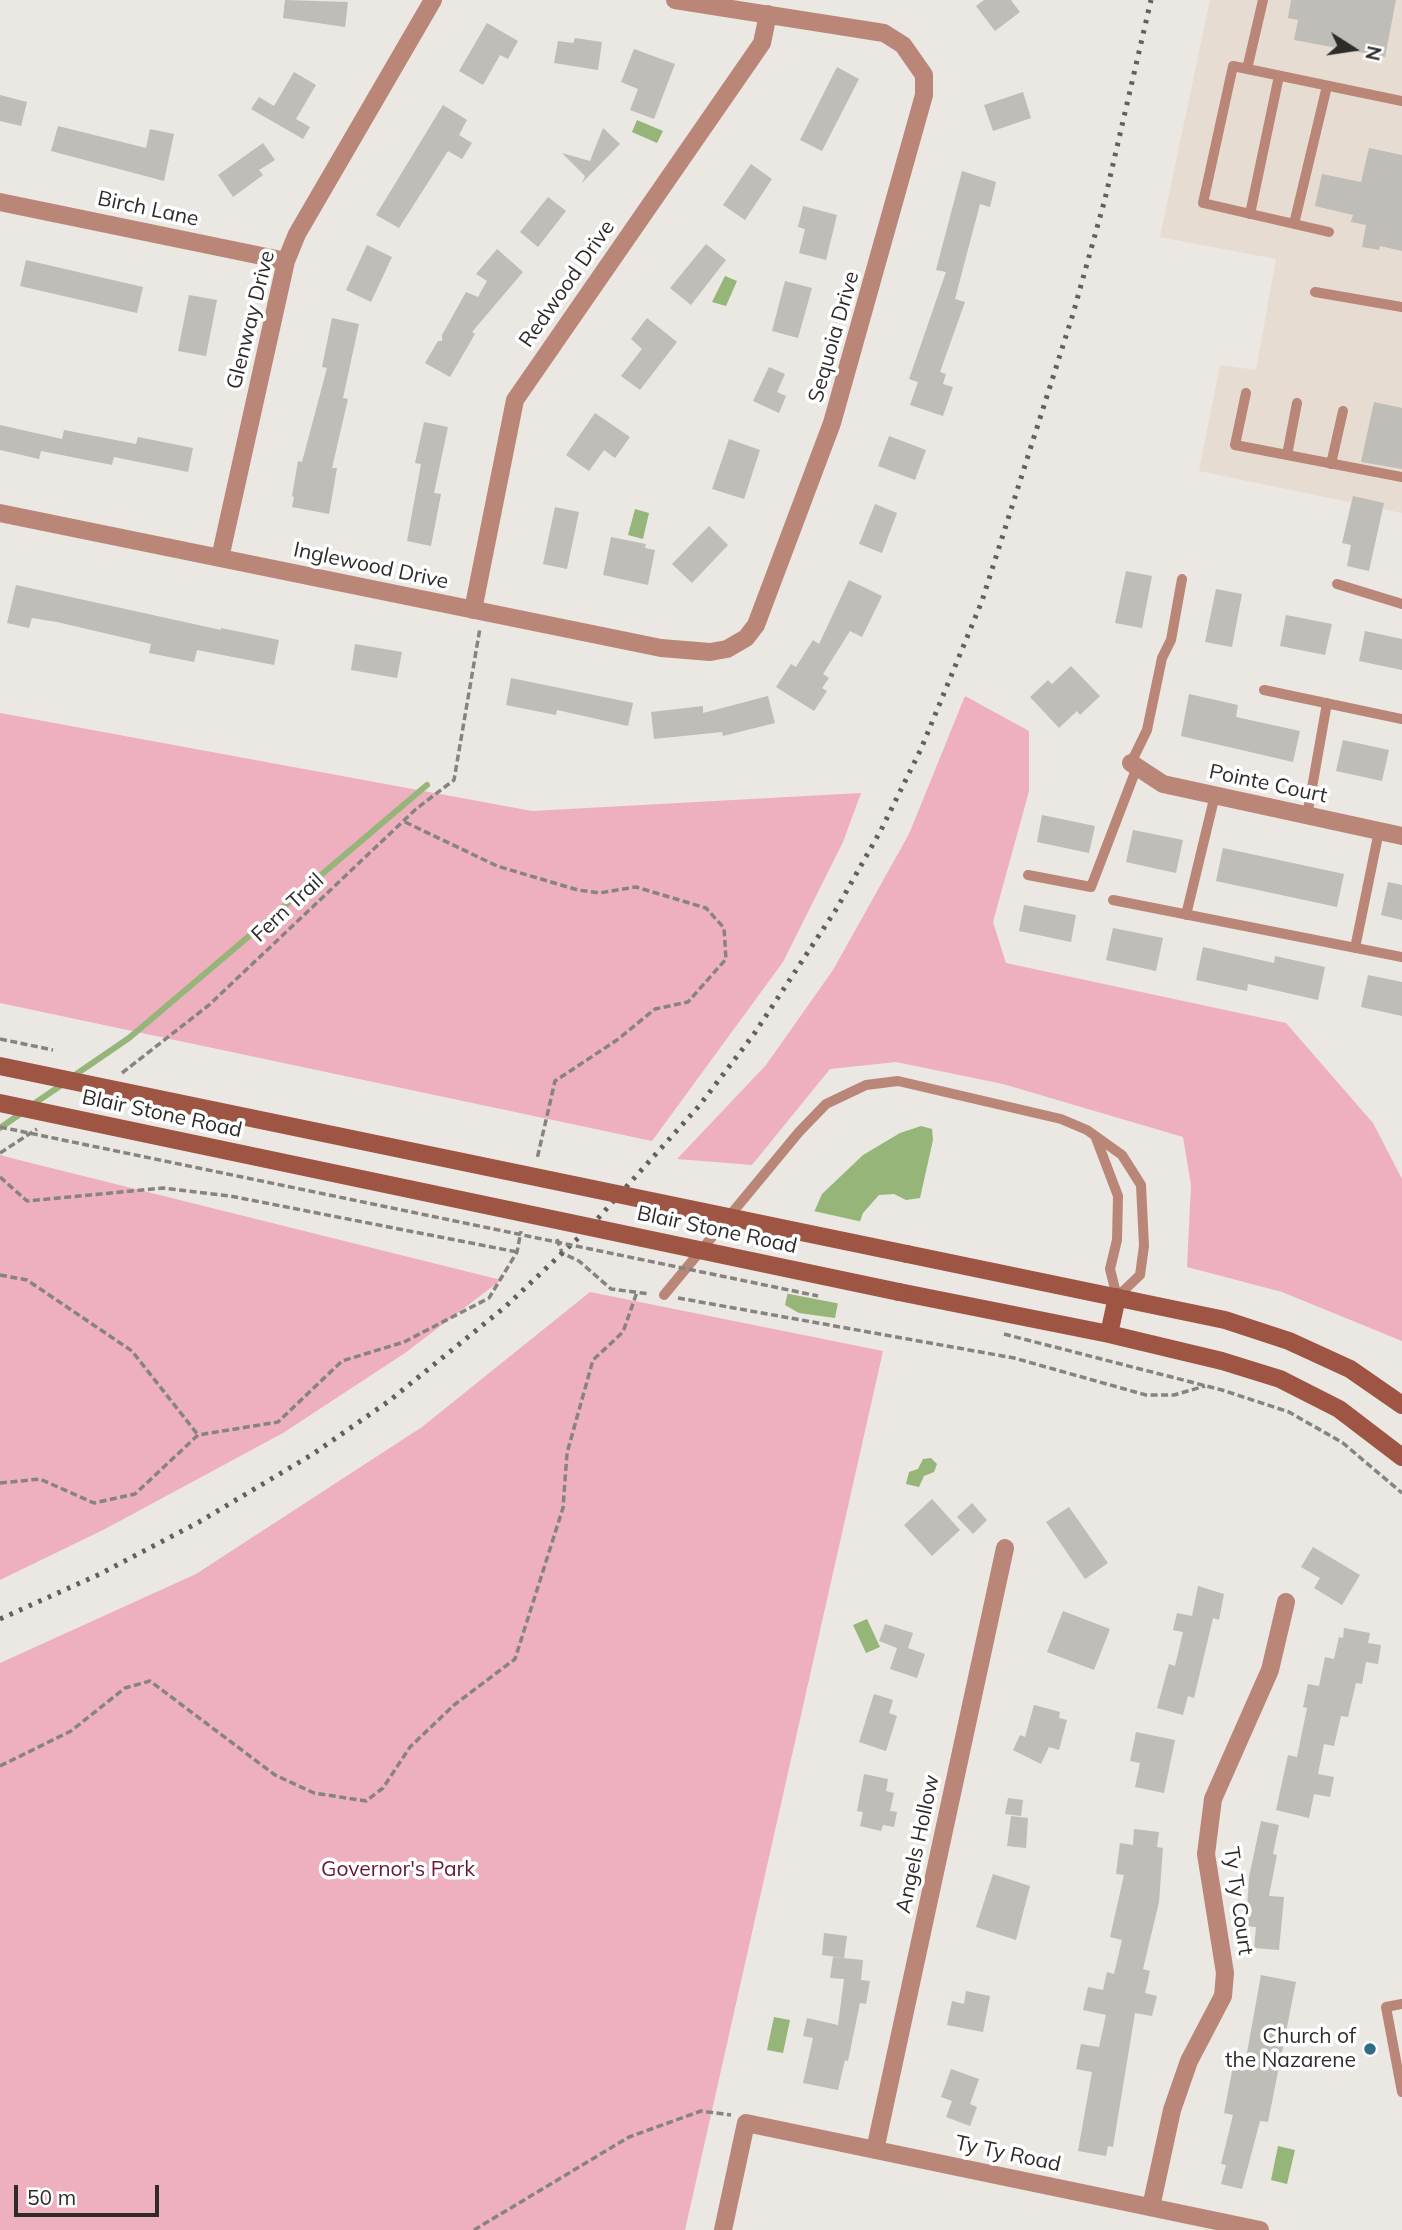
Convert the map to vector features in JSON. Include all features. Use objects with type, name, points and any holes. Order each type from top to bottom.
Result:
[{"type":"main road","name":"Blair Stone Road","points":[[0,1066],[1225,1320],[1289,1341],[1350,1369],[1402,1405]]},
{"type":"main road","name":"Blair Stone Road","points":[[0,1103],[1109,1334],[1222,1361],[1280,1379],[1339,1409],[1402,1457]]},
{"type":"main road","points":[[1109,1334],[1117,1297]]},
{"type":"street","name":"Glenway Drive","points":[[220,558],[286,261],[298,234],[433,0]]},
{"type":"street","points":[[675,0],[768,14]]},
{"type":"street","name":"Sequoia Drive","points":[[734,646],[756,625],[832,424],[924,95],[924,75],[914,57],[890,36],[768,14]]},
{"type":"street","name":"Redwood Drive","points":[[477,611],[514,400],[762,43],[768,14]]},
{"type":"street","name":"Birch Lane","points":[[0,202],[286,261]]},
{"type":"street","name":"Inglewood Drive","points":[[0,513],[660,648],[710,652],[734,646]]},
{"type":"street","name":"Pointe Court","points":[[1134,765],[1163,784],[1402,836]]},
{"type":"street","name":"Angels Hollow","points":[[875,2150],[1004,1548]]},
{"type":"street","name":"Ty Ty Court","points":[[1151,2207],[1172,2110],[1189,2061],[1223,1996],[1225,1973],[1206,1854],[1213,1799],[1270,1670],[1286,1602]]},
{"type":"street","points":[[723,2230],[746,2123]]},
{"type":"street","name":"Ty Ty Road","points":[[746,2123],[1260,2230]]},
{"type":"lane","points":[[1247,69],[1263,0]]},
{"type":"lane","points":[[1329,232],[1203,202],[1233,66],[1402,102]]},
{"type":"lane","points":[[1250,214],[1279,76]]},
{"type":"lane","points":[[1294,224],[1327,86]]},
{"type":"lane","points":[[1315,292],[1402,307]]},
{"type":"lane","points":[[1246,393],[1235,445],[1402,477]]},
{"type":"lane","points":[[1287,455],[1297,403]]},
{"type":"lane","points":[[1331,464],[1342,411]]},
{"type":"lane","points":[[1028,876],[1091,887],[1147,730],[1161,659],[1171,640],[1182,579]]},
{"type":"lane","points":[[1337,584],[1402,604]]},
{"type":"lane","points":[[1264,690],[1402,719]]},
{"type":"lane","points":[[1307,816],[1327,703]]},
{"type":"lane","points":[[1186,915],[1215,795]]},
{"type":"lane","points":[[1355,948],[1379,831]]},
{"type":"lane","points":[[1113,900],[1402,957]]},
{"type":"lane","points":[[664,1295],[826,1104],[866,1085],[898,1081],[1061,1119],[1096,1137],[1122,1155],[1141,1185],[1144,1246],[1140,1275],[1117,1297],[1110,1269],[1116,1240],[1118,1196],[1096,1137]]},
{"type":"lane","points":[[1402,2004],[1386,2007],[1399,2060],[1402,2092]]},
{"type":"path","name":"Fern Trail","points":[[114,1078],[209,1005],[416,809],[454,780],[477,611]]},
{"type":"path","points":[[0,1039],[53,1050]]},
{"type":"path","points":[[0,1153],[46,1123]]},
{"type":"path","points":[[0,1127],[827,1298]]},
{"type":"path","points":[[0,1177],[27,1201],[163,1188],[230,1196],[517,1252]]},
{"type":"path","points":[[521,1228],[544,1232]]},
{"type":"path","points":[[556,1234],[562,1253],[579,1261],[611,1289],[664,1295],[1014,1358],[1146,1395],[1174,1395],[1205,1386]]},
{"type":"path","points":[[0,1275],[27,1280],[132,1351],[198,1436]]},
{"type":"path","points":[[0,1766],[71,1731],[125,1688],[150,1681],[275,1776],[314,1793],[366,1801],[383,1788],[419,1738],[454,1705],[515,1659],[563,1508],[567,1453],[593,1360],[623,1332],[637,1292]]},
{"type":"path","points":[[995,1332],[1205,1386],[1289,1412],[1343,1443],[1402,1493]]},
{"type":"path","points":[[474,2230],[641,2132],[701,2111],[728,2113],[746,2123]]},
{"type":"shaded area","points":[[1210,0],[1402,0],[1402,513],[1199,471],[1220,365],[1256,370],[1276,259],[1160,237]]},
{"type":"shaded area","points":[[637,120],[663,131],[657,143],[632,132]]},
{"type":"shaded area","points":[[725,276],[737,281],[726,306],[712,302]]},
{"type":"shaded area","points":[[635,509],[649,513],[643,539],[628,535]]},
{"type":"shaded area","points":[[921,1126],[932,1129],[933,1140],[920,1198],[906,1200],[894,1194],[879,1195],[863,1213],[846,1261],[835,1318],[799,1313],[785,1305],[797,1251],[822,1194],[863,1155],[900,1133]]},
{"type":"shaded area","points":[[931,1458],[937,1464],[934,1472],[924,1476],[919,1487],[906,1484],[909,1472],[918,1469],[923,1459]]},
{"type":"shaded area","points":[[867,1619],[880,1647],[866,1653],[853,1625]]},
{"type":"shaded area","points":[[774,2017],[790,2020],[783,2053],[767,2050]]},
{"type":"shaded area","points":[[1278,2146],[1295,2150],[1287,2184],[1271,2180]]},
{"type":"green space","points":[[965,696],[1029,731],[1029,791],[993,922],[1006,963],[1286,1023],[1373,1123],[1402,1179],[1402,1341],[1282,1292],[1187,1267],[1191,1185],[1183,1137],[1003,1084],[896,1062],[830,1069],[752,1165],[677,1159],[766,1065],[833,970],[909,834]]},
{"type":"green space","points":[[0,713],[532,811],[861,793],[843,842],[783,962],[652,1141],[0,1003]]},
{"type":"green space","points":[[0,1155],[501,1280],[405,1353],[283,1433],[105,1529],[0,1580]]},
{"type":"green space","name":"Governor's Park","points":[[590,1292],[883,1351],[685,2230],[0,2230],[0,1663],[196,1574],[422,1427]]},
{"type":"pier","points":[[809,1210],[863,1222],[849,1262],[841,1304],[784,1293],[793,1250]]},
{"type":"building","points":[[285,0],[348,2],[345,27],[283,18]]},
{"type":"building","points":[[984,0],[1011,0],[1020,12],[995,31],[976,6]]},
{"type":"building","points":[[1291,0],[1396,0],[1385,57],[1294,40],[1298,20],[1288,18]]},
{"type":"building","points":[[487,23],[518,41],[508,59],[500,55],[483,85],[459,71]]},
{"type":"building","points":[[575,38],[602,42],[598,70],[554,63],[558,41],[573,43]]},
{"type":"building","points":[[634,49],[675,64],[654,119],[630,110],[638,89],[621,82]]},
{"type":"building","points":[[837,67],[859,79],[822,151],[800,140]]},
{"type":"building","points":[[294,72],[316,85],[296,119],[310,127],[303,139],[251,109],[259,97],[274,106]]},
{"type":"building","points":[[1023,92],[1031,118],[993,131],[984,105]]},
{"type":"building","points":[[0,95],[27,102],[21,126],[0,121]]},
{"type":"building","points":[[443,105],[467,120],[459,135],[472,143],[462,159],[448,151],[399,228],[376,215]]},
{"type":"building","points":[[58,126],[146,148],[150,129],[174,134],[164,181],[51,151]]},
{"type":"building","points":[[603,128],[620,144],[582,183],[585,176],[562,153],[590,161]]},
{"type":"building","points":[[263,143],[275,160],[259,170],[263,175],[233,197],[218,175]]},
{"type":"building","points":[[1369,148],[1402,155],[1402,251],[1380,246],[1379,250],[1362,247],[1366,225],[1351,222],[1353,215],[1315,206],[1322,174],[1361,182]]},
{"type":"building","points":[[751,164],[772,179],[745,220],[723,205]]},
{"type":"building","points":[[962,171],[996,182],[990,207],[980,204],[955,299],[965,302],[940,372],[946,374],[943,384],[953,387],[943,416],[910,405],[918,382],[909,379],[946,272],[936,270]]},
{"type":"building","points":[[548,197],[566,211],[538,247],[520,232]]},
{"type":"building","points":[[803,206],[837,215],[826,260],[799,253],[805,229],[798,227]]},
{"type":"building","points":[[706,244],[726,260],[691,305],[670,288]]},
{"type":"building","points":[[367,245],[392,257],[371,302],[346,290]]},
{"type":"building","points":[[497,249],[523,272],[472,332],[475,334],[450,377],[425,363],[438,341],[442,341],[442,335],[466,292],[478,297],[487,281],[476,274]]},
{"type":"building","points":[[26,260],[143,287],[137,313],[20,286]]},
{"type":"building","points":[[785,281],[812,288],[798,338],[772,331]]},
{"type":"building","points":[[189,295],[217,300],[206,356],[178,351]]},
{"type":"building","points":[[332,318],[359,324],[343,398],[348,399],[332,468],[337,468],[329,514],[292,507],[292,496],[298,461],[302,462],[327,368],[322,367]]},
{"type":"building","points":[[647,318],[677,342],[640,390],[621,376],[642,349],[631,339]]},
{"type":"building","points":[[769,367],[785,374],[777,392],[786,396],[779,413],[753,401]]},
{"type":"building","points":[[1374,402],[1402,408],[1402,469],[1361,462]]},
{"type":"building","points":[[595,413],[630,437],[615,458],[604,450],[589,471],[566,455]]},
{"type":"building","points":[[424,422],[448,427],[434,493],[441,494],[431,546],[407,541],[421,464],[415,463]]},
{"type":"building","points":[[0,425],[62,439],[64,430],[136,444],[138,437],[193,448],[188,472],[114,457],[112,465],[41,451],[39,459],[0,450]]},
{"type":"building","points":[[889,436],[926,450],[915,480],[878,466]]},
{"type":"building","points":[[729,439],[760,450],[744,499],[712,489]]},
{"type":"building","points":[[1353,496],[1384,503],[1369,571],[1347,566],[1351,545],[1342,543]]},
{"type":"building","points":[[875,504],[897,513],[882,553],[859,544]]},
{"type":"building","points":[[555,507],[579,512],[567,569],[543,564]]},
{"type":"building","points":[[709,526],[728,545],[692,583],[672,564]]},
{"type":"building","points":[[611,537],[646,544],[645,548],[655,550],[648,585],[603,575]]},
{"type":"building","points":[[1126,571],[1152,576],[1142,628],[1115,623]]},
{"type":"building","points":[[849,580],[882,596],[862,637],[850,631],[823,674],[829,678],[822,688],[827,691],[814,711],[776,687],[791,664],[796,667],[813,640],[819,644]]},
{"type":"building","points":[[16,585],[279,640],[274,665],[197,650],[194,662],[149,653],[151,644],[57,622],[32,618],[29,628],[7,623]]},
{"type":"building","points":[[1216,589],[1242,594],[1232,647],[1205,642]]},
{"type":"building","points":[[1286,615],[1332,624],[1325,655],[1280,646]]},
{"type":"building","points":[[1365,631],[1402,639],[1402,670],[1359,661]]},
{"type":"building","points":[[355,644],[402,652],[397,678],[351,670]]},
{"type":"building","points":[[1071,666],[1100,696],[1080,715],[1077,711],[1059,728],[1030,697],[1048,680],[1052,684]]},
{"type":"building","points":[[511,678],[633,703],[628,726],[557,710],[556,715],[506,705]]},
{"type":"building","points":[[1189,694],[1238,705],[1236,717],[1300,731],[1293,762],[1181,736]]},
{"type":"building","points":[[768,696],[775,723],[723,736],[722,732],[654,739],[651,712],[703,706],[703,713]]},
{"type":"building","points":[[1343,740],[1389,750],[1382,781],[1336,771]]},
{"type":"building","points":[[1042,815],[1095,826],[1089,853],[1037,842]]},
{"type":"building","points":[[1133,830],[1183,840],[1176,873],[1126,862]]},
{"type":"building","points":[[1223,848],[1344,874],[1337,907],[1216,881]]},
{"type":"building","points":[[1388,882],[1402,885],[1402,920],[1381,915]]},
{"type":"building","points":[[1024,905],[1076,915],[1071,942],[1019,931]]},
{"type":"building","points":[[1113,928],[1163,938],[1156,971],[1106,960]]},
{"type":"building","points":[[1203,947],[1274,963],[1275,956],[1325,967],[1318,1000],[1248,984],[1247,991],[1196,980]]},
{"type":"building","points":[[1368,975],[1402,982],[1402,1016],[1361,1007]]},
{"type":"building","points":[[932,1499],[960,1530],[932,1556],[904,1525]]},
{"type":"building","points":[[972,1503],[987,1520],[973,1534],[957,1517]]},
{"type":"building","points":[[1069,1507],[1108,1563],[1085,1579],[1046,1522]]},
{"type":"building","points":[[1313,1547],[1360,1575],[1342,1605],[1314,1588],[1320,1578],[1301,1567]]},
{"type":"building","points":[[1198,1586],[1224,1594],[1219,1620],[1213,1618],[1194,1698],[1188,1696],[1183,1715],[1157,1708],[1169,1664],[1175,1666],[1183,1632],[1173,1630],[1177,1613],[1192,1616]]},
{"type":"building","points":[[1063,1611],[1110,1629],[1094,1670],[1047,1652]]},
{"type":"building","points":[[885,1624],[913,1633],[908,1648],[925,1654],[917,1678],[890,1669],[897,1648],[879,1641]]},
{"type":"building","points":[[1344,1628],[1370,1633],[1368,1643],[1381,1645],[1378,1664],[1366,1662],[1362,1684],[1356,1683],[1348,1717],[1341,1716],[1334,1746],[1324,1744],[1318,1774],[1334,1777],[1330,1797],[1314,1794],[1309,1818],[1276,1810],[1288,1755],[1297,1757],[1307,1708],[1303,1707],[1308,1684],[1319,1686],[1325,1657],[1334,1659],[1339,1637],[1343,1638]]},
{"type":"building","points":[[874,1694],[893,1700],[889,1713],[897,1716],[886,1751],[859,1742]]},
{"type":"building","points":[[1034,1705],[1060,1712],[1059,1718],[1067,1720],[1059,1750],[1049,1747],[1041,1764],[1013,1750],[1020,1735],[1025,1737]]},
{"type":"building","points":[[1136,1732],[1175,1740],[1164,1793],[1135,1787],[1140,1763],[1130,1761]]},
{"type":"building","points":[[864,1774],[888,1779],[886,1791],[894,1793],[890,1811],[897,1812],[894,1827],[883,1825],[881,1831],[860,1826],[863,1812],[857,1811]]},
{"type":"building","points":[[1008,1798],[1023,1800],[1021,1816],[1005,1814]]},
{"type":"building","points":[[1011,1816],[1028,1818],[1026,1848],[1007,1846]]},
{"type":"building","points":[[1261,1821],[1279,1825],[1273,1854],[1277,1855],[1269,1896],[1284,1897],[1279,1950],[1254,1948],[1256,1927],[1246,1926],[1249,1877]]},
{"type":"building","points":[[1134,1829],[1159,1832],[1157,1847],[1163,1848],[1159,1902],[1143,1969],[1150,1971],[1145,1993],[1157,1996],[1152,2016],[1135,2013],[1113,2147],[1108,2146],[1106,2156],[1078,2151],[1092,2072],[1076,2069],[1081,2044],[1099,2047],[1106,2015],[1083,2010],[1088,1987],[1103,1990],[1107,1972],[1114,1974],[1122,1940],[1110,1937],[1124,1875],[1116,1874],[1120,1843],[1133,1845]]},
{"type":"building","points":[[993,1874],[1030,1886],[1016,1940],[976,1927]]},
{"type":"building","points":[[824,1933],[847,1936],[844,1958],[822,1955]]},
{"type":"building","points":[[833,1957],[863,1960],[861,1980],[870,1981],[866,2004],[860,2003],[848,2061],[845,2060],[838,2090],[803,2083],[813,2038],[803,2036],[807,2018],[838,2025],[844,1979],[830,1978]]},
{"type":"building","points":[[1261,1975],[1296,1982],[1268,2122],[1260,2121],[1242,2189],[1221,2184],[1226,2165],[1221,2164],[1233,2115],[1224,2113],[1235,2056],[1246,2058]]},
{"type":"building","points":[[966,1991],[990,1996],[983,2032],[947,2025],[952,2001],[964,2004]]},
{"type":"building","points":[[951,2069],[979,2079],[970,2104],[977,2107],[970,2126],[946,2117],[952,2101],[941,2097]]},
{"type":"waterway","points":[[72,1077],[129,1038],[427,785]]},
{"type":"waterway","points":[[32,1105],[63,1084]]},
{"type":"waterway","points":[[0,1128],[23,1112]]},
{"type":"railway","points":[[0,1619],[100,1574],[199,1522],[313,1454],[389,1401],[505,1307],[592,1225],[699,1106],[754,1034],[837,908],[881,830],[921,749],[982,601],[1073,314],[1105,199],[1151,0]]},
{"type":"place","name":"Church of the Nazarene","points":[[1370,2049]]}]
